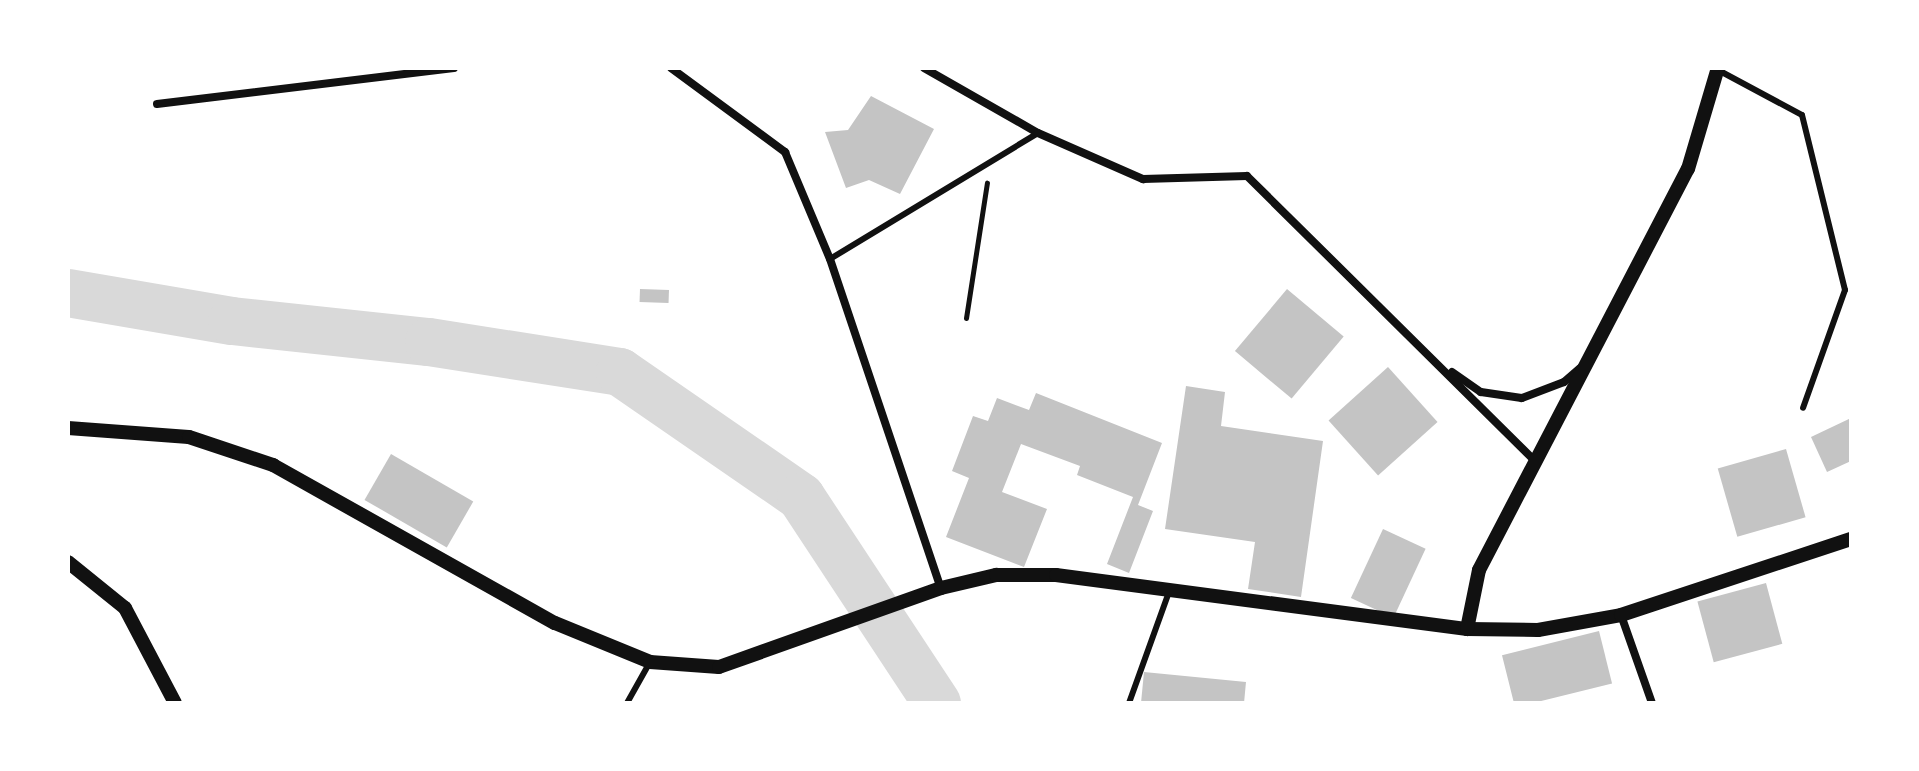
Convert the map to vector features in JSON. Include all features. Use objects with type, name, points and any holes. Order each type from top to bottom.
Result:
[{"type":"street","points":[[157,104],[454,68]]},
{"type":"street","points":[[671,68],[785,152],[830,259],[941,588]]},
{"type":"street","points":[[924,68],[1038,133],[1143,179],[1247,176],[1537,464]]},
{"type":"street","points":[[1467,629],[1479,570],[1595,354],[1688,169],[1718,69]]},
{"type":"street","points":[[1434,360],[1481,392],[1522,398],[1564,382],[1595,354]]},
{"type":"street","points":[[68,428],[189,437],[273,465],[555,623],[650,662],[719,667],[941,588],[996,575],[1056,575],[1467,629],[1538,630],[1621,615],[1851,539]]},
{"type":"street","points":[[68,562],[125,608],[175,703]]},
{"type":"street","points":[[1621,615],[1652,703]]},
{"type":"lane","points":[[1718,69],[1802,115],[1845,290],[1803,408]]},
{"type":"lane","points":[[830,259],[1038,133]]},
{"type":"lane","points":[[1129,703],[1169,592]]},
{"type":"lane","points":[[627,703],[650,662]]},
{"type":"path","points":[[966,318],[990,162]]},
{"type":"building","points":[[871,96],[934,129],[900,194],[869,180],[846,188],[825,132],[848,130]]},
{"type":"building","points":[[640,289],[669,290],[669,303],[640,302]]},
{"type":"building","points":[[1287,289],[1344,337],[1292,399],[1235,351]]},
{"type":"building","points":[[1388,367],[1438,422],[1378,476],[1329,421]]},
{"type":"building","points":[[1186,386],[1225,392],[1221,426],[1323,441],[1301,597],[1248,589],[1255,542],[1165,529]]},
{"type":"building","points":[[1036,393],[1162,443],[1138,505],[1153,511],[1129,573],[1107,564],[1133,497],[1077,475],[1080,466],[1021,444],[1002,492],[1047,509],[1024,567],[946,537],[969,478],[952,471],[973,416],[988,421],[997,398],[1029,410]]},
{"type":"building","points":[[1851,418],[1851,461],[1827,472],[1811,437]]},
{"type":"building","points":[[1786,449],[1806,517],[1737,537],[1718,469]]},
{"type":"building","points":[[391,454],[473,502],[447,547],[364,500]]},
{"type":"building","points":[[1383,529],[1426,549],[1393,618],[1351,598]]},
{"type":"building","points":[[1766,583],[1782,644],[1714,662],[1697,601]]},
{"type":"building","points":[[1599,631],[1612,683],[1533,703],[1514,703],[1502,655]]},
{"type":"building","points":[[1144,672],[1246,682],[1244,703],[1141,703]]},
{"type":"waterway","points":[[68,293],[232,321],[429,342],[620,372],[801,497],[937,703]]}]
